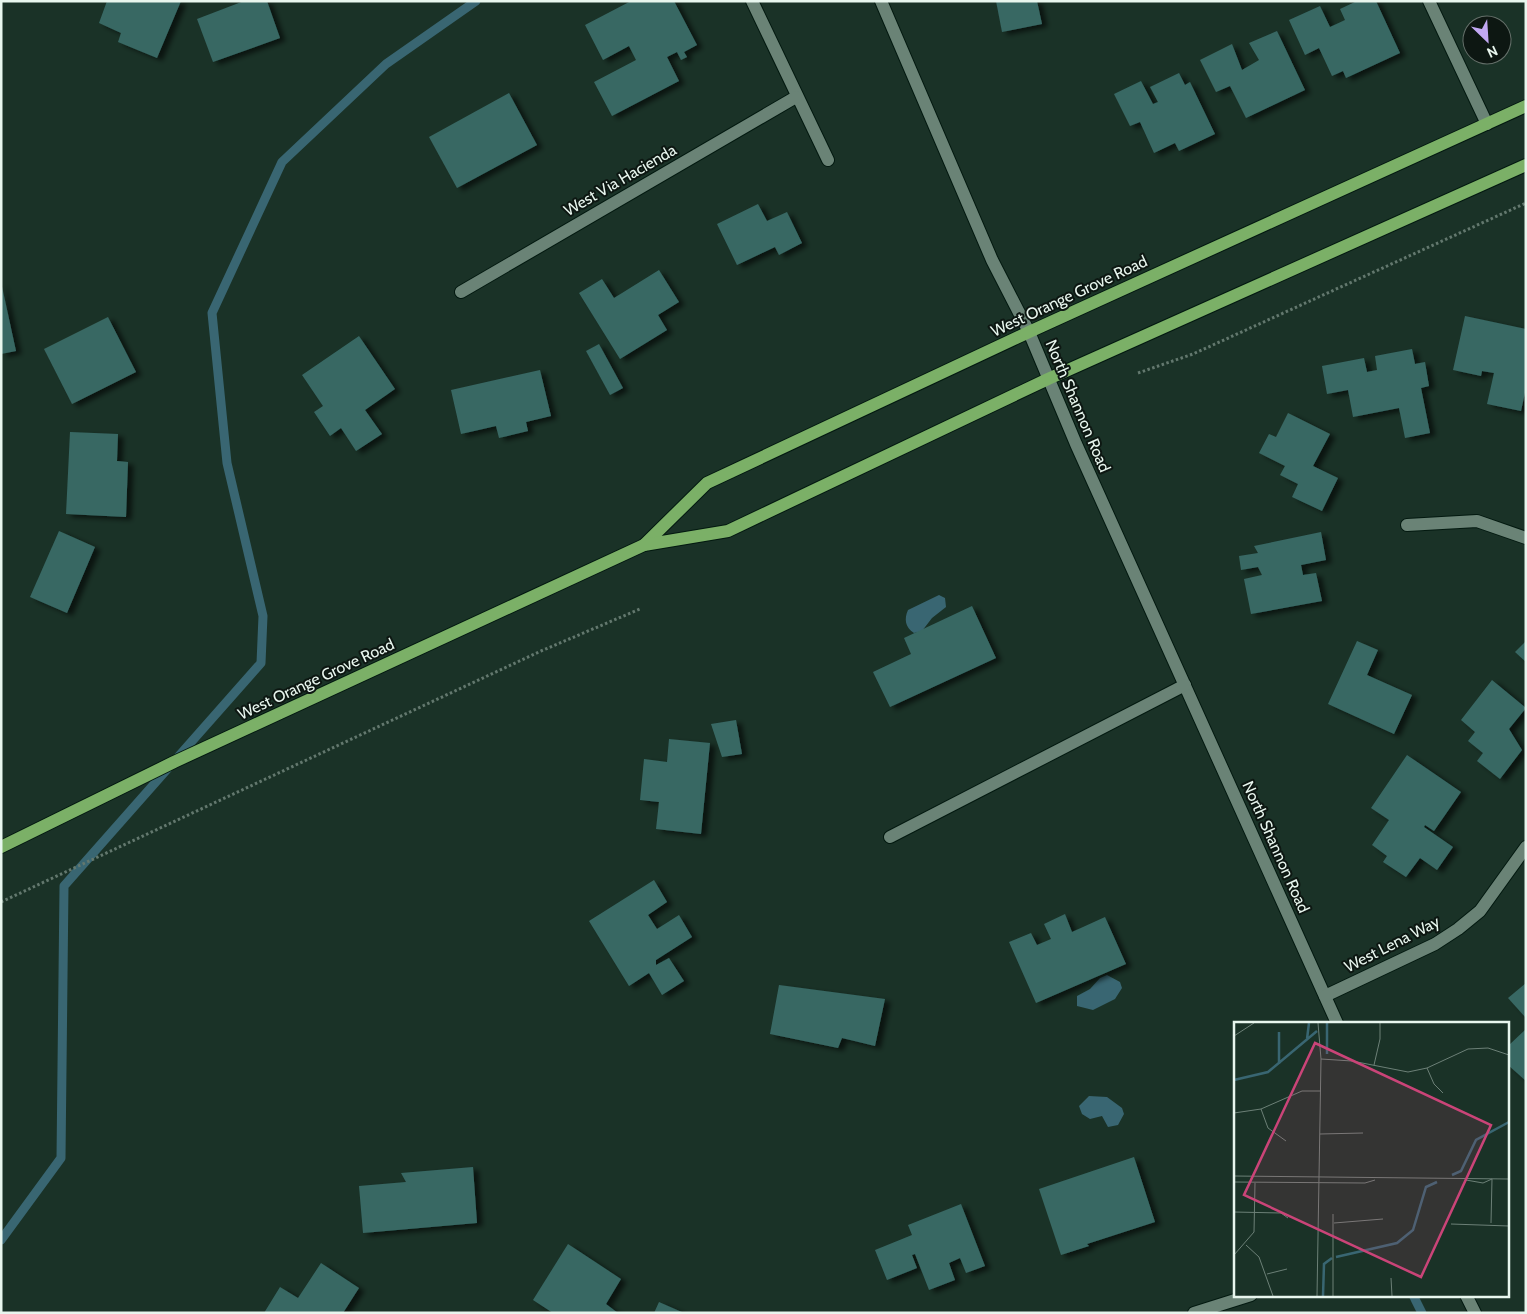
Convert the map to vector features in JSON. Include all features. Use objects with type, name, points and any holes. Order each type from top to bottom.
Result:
[{"type":"main road","name":"West Orange Grove Road","points":[[644,545],[707,483],[1029,332],[1526,106]]},
{"type":"main road","name":"West Orange Grove Road","points":[[2,846],[174,762],[644,545],[728,531],[1048,379],[1526,165]]},
{"type":"street","points":[[752,1],[796,97],[828,160]]},
{"type":"street","name":"North Shannon Road","points":[[881,1],[992,260],[1029,332],[1048,379],[1337,1022]]},
{"type":"street","points":[[1429,1],[1487,124]]},
{"type":"street","name":"West Via Hacienda","points":[[461,292],[796,97]]},
{"type":"street","points":[[1407,525],[1477,521],[1526,538]]},
{"type":"street","points":[[890,837],[1186,685]]},
{"type":"street","name":"West Lena Way","points":[[1325,996],[1435,944],[1458,929],[1480,911],[1526,847]]},
{"type":"street","points":[[1194,1313],[1248,1296]]},
{"type":"street","points":[[1466,1296],[1474,1313]]},
{"type":"path","points":[[1138,373],[1193,354],[1526,203]]},
{"type":"path","points":[[1,902],[541,651],[640,609]]},
{"type":"water","points":[[939,595],[945,598],[946,607],[932,618],[922,631],[914,633],[906,623],[908,610]]},
{"type":"water","points":[[1107,975],[1120,982],[1122,988],[1115,999],[1093,1010],[1077,1006],[1077,996],[1090,989],[1100,978]]},
{"type":"water","points":[[1089,1096],[1107,1097],[1122,1108],[1124,1114],[1118,1125],[1108,1127],[1102,1116],[1090,1119],[1082,1114],[1079,1106]]},
{"type":"building","points":[[107,1],[181,1],[157,58],[118,42],[121,33],[99,23]]},
{"type":"building","points":[[244,1],[267,1],[280,38],[213,62],[197,19]]},
{"type":"building","points":[[631,1],[674,1],[697,45],[684,52],[687,57],[681,60],[677,52],[667,57],[679,81],[612,116],[594,82],[636,60],[629,46],[603,60],[585,25]]},
{"type":"building","points":[[996,1],[1037,1],[1042,24],[1002,32]]},
{"type":"building","points":[[1357,1],[1376,1],[1400,53],[1346,78],[1343,71],[1332,76],[1319,48],[1305,55],[1289,20],[1320,6],[1330,27],[1345,20],[1340,9]]},
{"type":"building","points":[[1277,31],[1305,90],[1246,118],[1230,86],[1216,92],[1200,60],[1232,44],[1242,70],[1259,60],[1249,43]]},
{"type":"building","points":[[1179,73],[1185,85],[1190,82],[1215,134],[1179,151],[1175,143],[1154,153],[1140,122],[1130,126],[1114,94],[1141,81],[1153,104],[1158,102],[1150,87]]},
{"type":"building","points":[[509,93],[537,145],[457,188],[429,137]]},
{"type":"building","points":[[758,204],[767,221],[787,212],[802,243],[779,255],[775,247],[737,265],[717,224]]},
{"type":"building","points":[[659,270],[679,302],[658,315],[667,330],[620,359],[579,293],[602,279],[614,298]]},
{"type":"building","points":[[1,282],[16,351],[1,354]]},
{"type":"building","points":[[1465,316],[1526,329],[1526,388],[1521,411],[1487,404],[1494,373],[1482,371],[1481,376],[1453,370]]},
{"type":"building","points":[[108,317],[136,372],[72,404],[44,349]]},
{"type":"building","points":[[359,336],[395,389],[365,410],[382,434],[356,451],[341,428],[330,436],[314,412],[323,406],[302,375]]},
{"type":"building","points":[[599,344],[623,388],[610,395],[586,351]]},
{"type":"building","points":[[1412,349],[1415,364],[1425,362],[1429,386],[1421,388],[1430,433],[1405,438],[1399,408],[1353,417],[1348,390],[1327,394],[1322,366],[1364,358],[1367,372],[1377,370],[1375,356]]},
{"type":"building","points":[[540,370],[551,416],[526,422],[528,431],[499,438],[496,426],[461,434],[451,390]]},
{"type":"building","points":[[1288,413],[1330,434],[1313,466],[1338,478],[1322,511],[1292,497],[1298,484],[1280,475],[1285,466],[1259,453],[1269,434],[1276,437]]},
{"type":"building","points":[[70,432],[118,434],[117,461],[128,462],[126,517],[66,514]]},
{"type":"building","points":[[59,531],[95,547],[67,613],[30,597]]},
{"type":"building","points":[[1321,532],[1326,560],[1301,565],[1303,575],[1316,573],[1322,601],[1251,614],[1244,579],[1262,575],[1258,567],[1241,570],[1239,556],[1258,553],[1254,546]]},
{"type":"building","points":[[972,606],[996,658],[890,707],[873,672],[911,654],[904,638]]},
{"type":"building","points":[[1357,641],[1378,650],[1367,675],[1412,695],[1394,734],[1328,704]]},
{"type":"building","points":[[1526,641],[1526,662],[1515,652]]},
{"type":"building","points":[[1492,680],[1526,708],[1509,729],[1522,750],[1500,779],[1477,761],[1483,753],[1468,741],[1475,732],[1461,720]]},
{"type":"building","points":[[736,720],[742,754],[722,757],[711,724]]},
{"type":"building","points":[[669,739],[710,743],[701,834],[656,829],[659,802],[640,800],[644,759],[667,762]]},
{"type":"building","points":[[1407,755],[1461,792],[1434,831],[1425,825],[1424,827],[1453,847],[1437,870],[1420,858],[1406,877],[1383,862],[1387,856],[1372,845],[1389,820],[1371,808]]},
{"type":"building","points":[[654,880],[667,902],[648,915],[657,929],[679,915],[692,937],[656,960],[656,965],[669,958],[684,981],[662,995],[649,973],[629,986],[589,921]]},
{"type":"building","points":[[1065,914],[1072,932],[1105,917],[1126,964],[1036,1003],[1009,942],[1031,933],[1037,945],[1051,939],[1044,924]]},
{"type":"building","points":[[1526,983],[1526,1018],[1508,998]]},
{"type":"building","points":[[779,985],[885,999],[875,1046],[842,1038],[838,1048],[770,1034]]},
{"type":"building","points":[[1526,1029],[1526,1081],[1510,1067],[1510,1044]]},
{"type":"building","points":[[1134,1157],[1155,1222],[1087,1244],[1089,1246],[1061,1255],[1039,1189]]},
{"type":"building","points":[[473,1167],[477,1223],[363,1233],[359,1186],[406,1182],[401,1173]]},
{"type":"building","points":[[961,1204],[985,1266],[966,1273],[960,1258],[949,1263],[955,1280],[929,1290],[915,1254],[912,1255],[917,1268],[887,1280],[875,1250],[912,1235],[908,1225]]},
{"type":"building","points":[[568,1244],[621,1279],[606,1304],[618,1313],[553,1313],[533,1300]]},
{"type":"building","points":[[321,1263],[359,1288],[343,1313],[264,1313],[280,1287],[298,1298]]},
{"type":"building","points":[[659,1302],[684,1313],[654,1313]]},
{"type":"waterway","points":[[1,1240],[61,1158],[64,886],[261,663],[263,616],[227,463],[212,313],[282,162],[386,64],[476,1]]},
{"type":"waterway","points":[[1414,1296],[1422,1313]]}]
